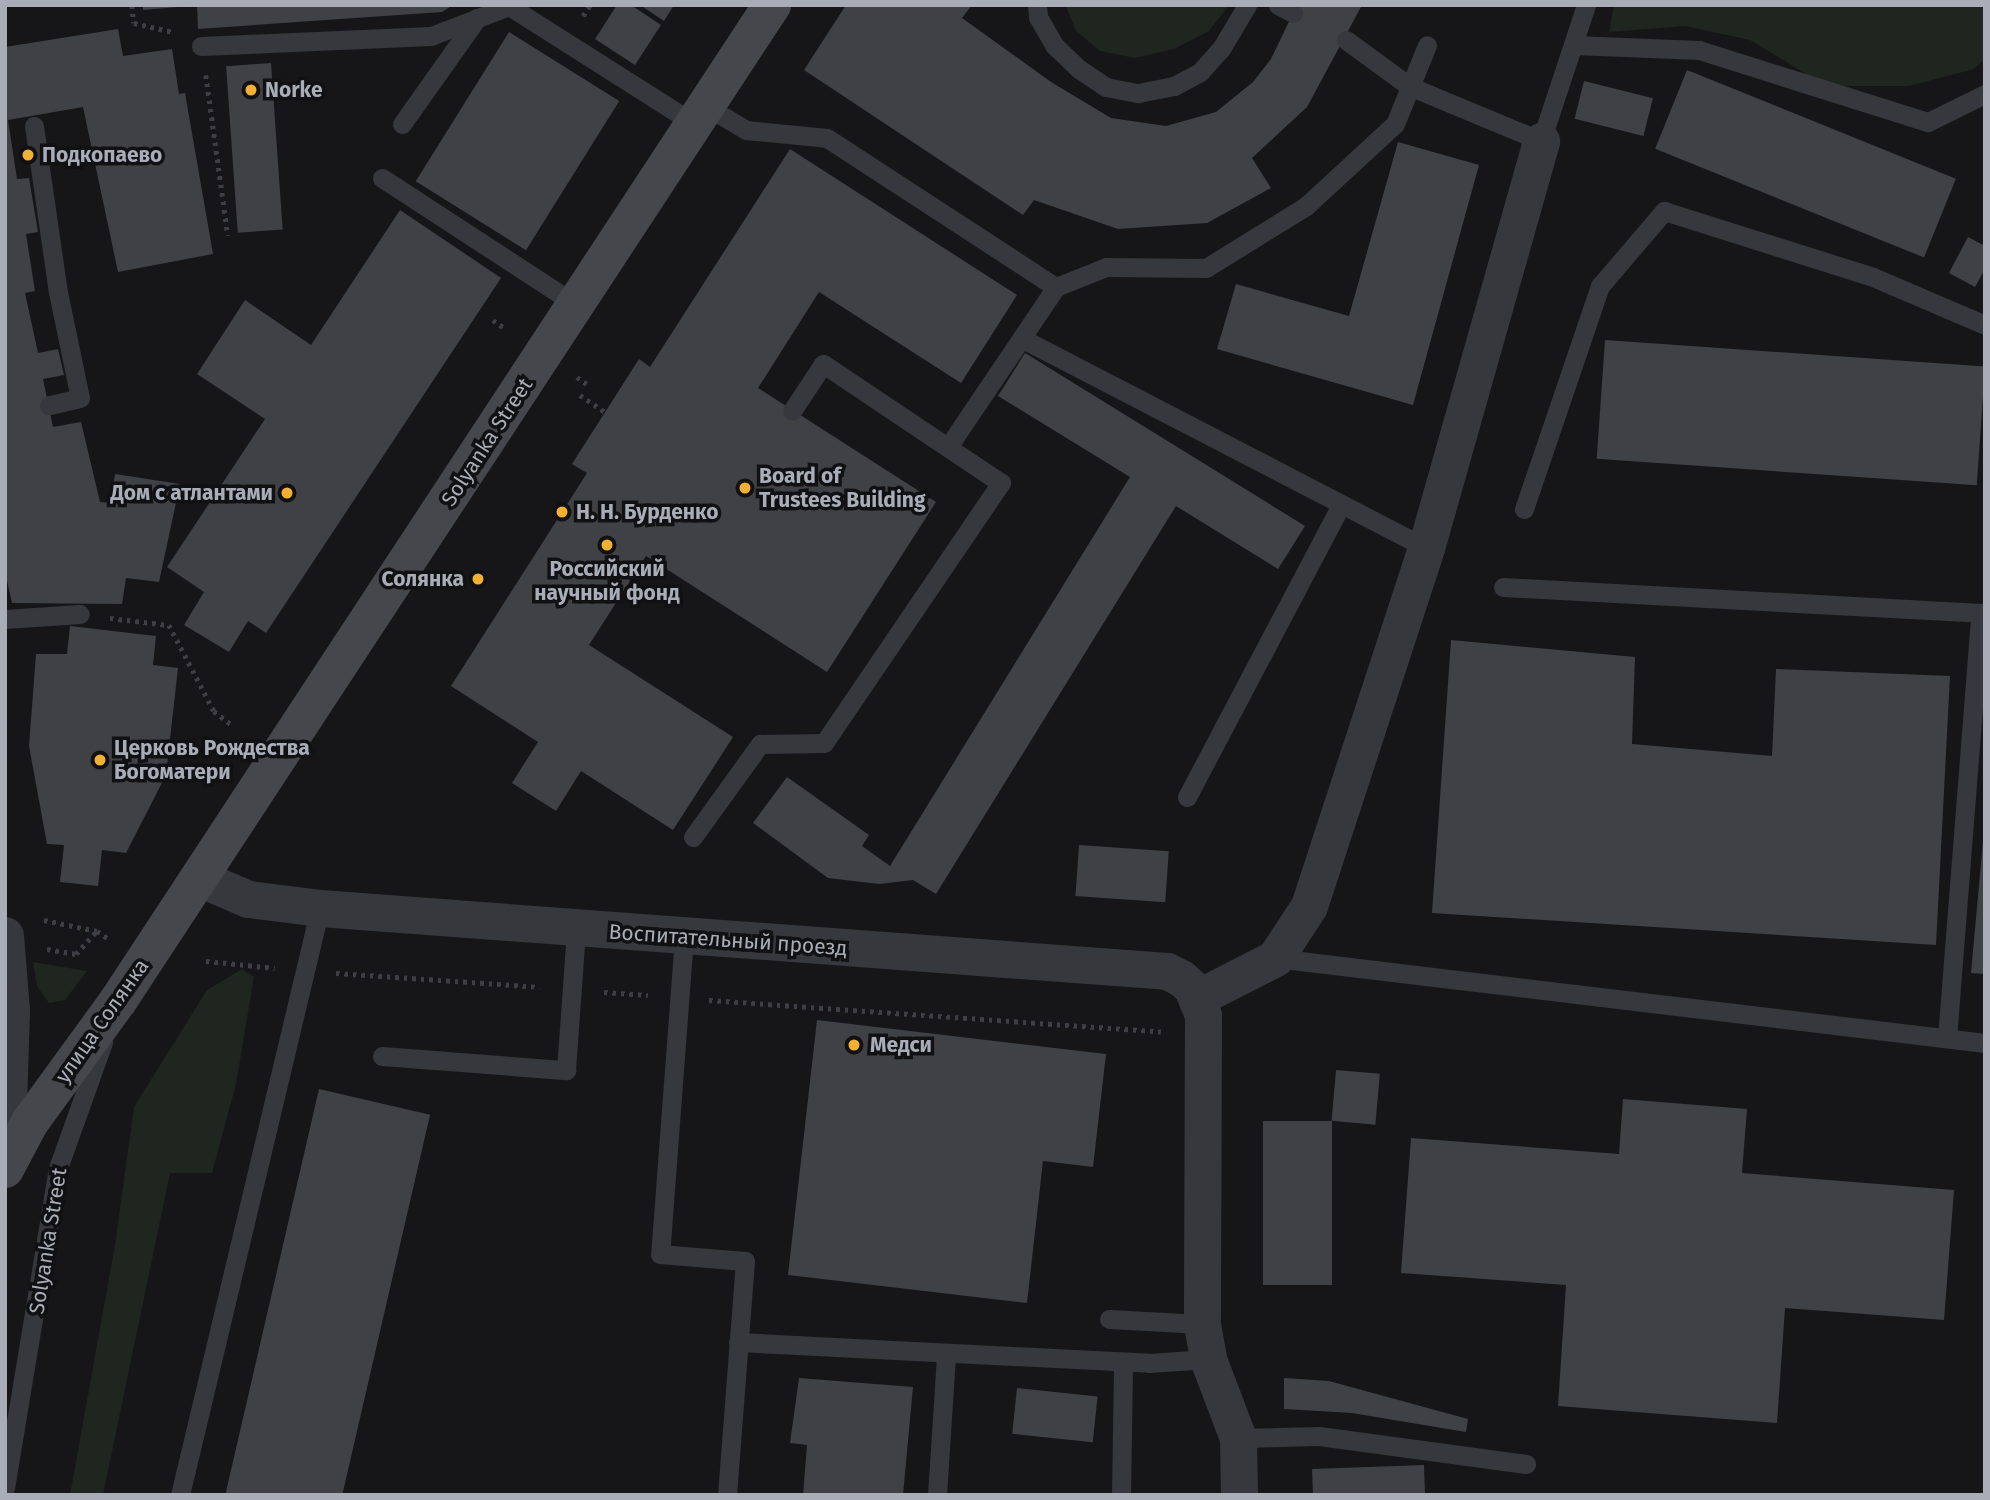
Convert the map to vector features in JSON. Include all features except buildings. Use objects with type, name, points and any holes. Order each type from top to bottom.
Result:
[{"type":"main road","name":"Solyanka Street","points":[[199,878],[772,5]]},
{"type":"main road","name":"улица Солянка","points":[[5,1168],[30,1122],[118,1001],[199,878]]},
{"type":"street","points":[[1239,1495],[1238,1438],[1205,1342],[1205,1036],[1197,998],[1275,958],[1309,906],[1426,548],[1541,141]]},
{"type":"street","name":"Воспитательный проезд","points":[[199,878],[248,899],[320,908],[1167,971],[1192,988],[1197,998]]},
{"type":"street","points":[[5,1168],[11,1010],[25,931]]},
{"type":"lane","points":[[1037,5],[1038,17],[1055,46],[1079,68],[1106,87],[1138,93],[1174,86],[1200,72],[1221,49],[1247,5]]},
{"type":"lane","points":[[1346,40],[1409,86],[1541,141],[1586,5]]},
{"type":"lane","points":[[201,47],[431,36],[509,6],[700,115],[746,130],[827,138],[1056,287]]},
{"type":"lane","points":[[402,124],[477,17]]},
{"type":"lane","points":[[1574,45],[1699,50],[1928,122],[1985,94]]},
{"type":"lane","points":[[948,447],[1056,287],[1106,267],[1206,268],[1306,206],[1395,124],[1427,46]]},
{"type":"lane","points":[[34,127],[58,292],[80,398],[49,405]]},
{"type":"lane","points":[[382,178],[577,305]]},
{"type":"lane","points":[[1524,509],[1600,286],[1664,211],[1873,277],[1985,325]]},
{"type":"lane","points":[[1023,339],[1426,548]]},
{"type":"lane","points":[[694,837],[760,744],[824,743],[1002,483],[823,364],[792,411]]},
{"type":"lane","points":[[1187,797],[1341,505]]},
{"type":"lane","points":[[1503,587],[1982,614],[1947,1038]]},
{"type":"lane","points":[[5,619],[80,614]]},
{"type":"lane","points":[[180,1495],[320,908]]},
{"type":"lane","points":[[382,1056],[566,1070],[576,929]]},
{"type":"lane","points":[[684,937],[660,1254],[744,1261],[727,1495]]},
{"type":"lane","points":[[1275,958],[1985,1043]]},
{"type":"lane","name":"Solyanka Street","points":[[5,1488],[58,1168],[118,1001]]},
{"type":"lane","points":[[1109,1319],[1205,1342]]},
{"type":"lane","points":[[738,1342],[1123,1362],[1205,1342]]},
{"type":"lane","points":[[937,1495],[946,1354]]},
{"type":"lane","points":[[1121,1495],[1123,1362]]},
{"type":"lane","points":[[1238,1438],[1319,1436],[1527,1464]]},
{"type":"path","points":[[132,5],[134,23],[181,34],[201,47],[228,235]]},
{"type":"path","points":[[1131,5],[1145,5]]},
{"type":"path","points":[[493,320],[506,329]]},
{"type":"path","points":[[577,377],[587,383]]},
{"type":"path","points":[[580,395],[605,412]]},
{"type":"path","points":[[80,614],[169,625],[214,712],[233,726]]},
{"type":"path","points":[[25,931],[45,949],[61,955],[76,954],[86,948],[97,931]]},
{"type":"path","points":[[25,931],[97,931],[114,942]]},
{"type":"path","points":[[206,961],[1205,1036]]},
{"type":"shaded area","points":[[1229,5],[1209,31],[1174,49],[1135,58],[1100,51],[1076,31],[1066,6]]},
{"type":"shaded area","points":[[1614,5],[1985,5],[1985,59],[1974,69],[1909,86],[1826,86],[1750,40],[1685,26],[1609,32]]},
{"type":"shaded area","points":[[33,962],[87,971],[65,1000],[49,1003],[37,986]]},
{"type":"shaded area","points":[[242,969],[254,977],[236,1084],[212,1173],[170,1173],[103,1495],[70,1495],[115,1245],[134,1107],[207,990]]},
{"type":"place","name":"Norke","points":[[251,90]]},
{"type":"place","name":"Подкопаево","points":[[28,155]]},
{"type":"place","name":"Board of Trustees Building","points":[[745,488]]},
{"type":"place","name":"Дом с атлантами","points":[[287,493]]},
{"type":"place","name":"Н. Н. Бурденко","points":[[562,512]]},
{"type":"place","name":"Российский научный фонд","points":[[607,545]]},
{"type":"place","name":"Солянка","points":[[478,579]]},
{"type":"place","name":"Церковь Рождества Богоматери","points":[[100,760]]},
{"type":"place","name":"Медси","points":[[854,1045]]}]
